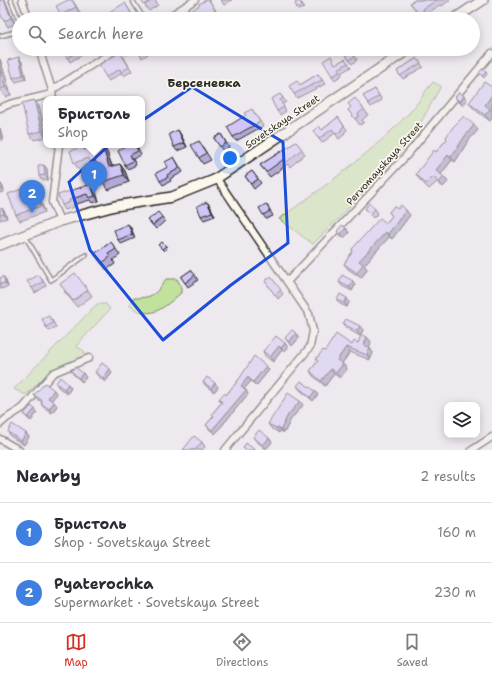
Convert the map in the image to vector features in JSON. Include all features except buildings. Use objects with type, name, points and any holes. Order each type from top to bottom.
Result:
[{"type":"main road","points":[[465,12],[483,0]]},
{"type":"main road","name":"Sovetskaya Street","points":[[0,246],[60,221],[115,206],[172,197],[217,179],[399,56]]},
{"type":"street","points":[[22,0],[26,12]]},
{"type":"street","points":[[176,12],[195,0]]},
{"type":"street","name":"Pervomayskaya Street","points":[[287,282],[406,156],[492,53]]},
{"type":"street","points":[[41,56],[53,94],[107,56]]},
{"type":"street","points":[[0,108],[10,104],[43,96]]},
{"type":"street","points":[[59,148],[52,202],[60,221]]},
{"type":"street","points":[[217,179],[309,314],[313,331],[310,347],[225,450]]},
{"type":"street","points":[[0,424],[23,408],[53,373],[89,358]]},
{"type":"street","points":[[472,450],[492,436]]},
{"type":"street","points":[[0,439],[19,450]]},
{"type":"lane","points":[[11,0],[16,12]]},
{"type":"lane","points":[[132,0],[140,12]]},
{"type":"lane","points":[[0,36],[12,33]]},
{"type":"lane","points":[[24,236],[52,280],[86,255]]},
{"type":"highlighted area","points":[[192,87],[283,142],[288,243],[231,285],[163,340],[90,250],[69,182],[118,137]]},
{"type":"green space","points":[[433,82],[441,86],[412,138],[386,170],[313,244],[279,219],[348,168],[380,141],[411,111]]},
{"type":"green space","points":[[166,279],[177,279],[181,286],[181,293],[168,304],[150,313],[137,310],[129,305],[134,298],[150,296],[156,292]]},
{"type":"green space","points":[[97,304],[106,304],[110,309],[76,346],[84,351],[84,356],[49,372],[26,395],[14,389]]},
{"type":"place","name":"Бристоль","points":[[94,194]]},
{"type":"place","name":"Pyaterochka","points":[[32,213]]},
{"type":"district","name":"Берсеневка","points":[[204,83]]}]
